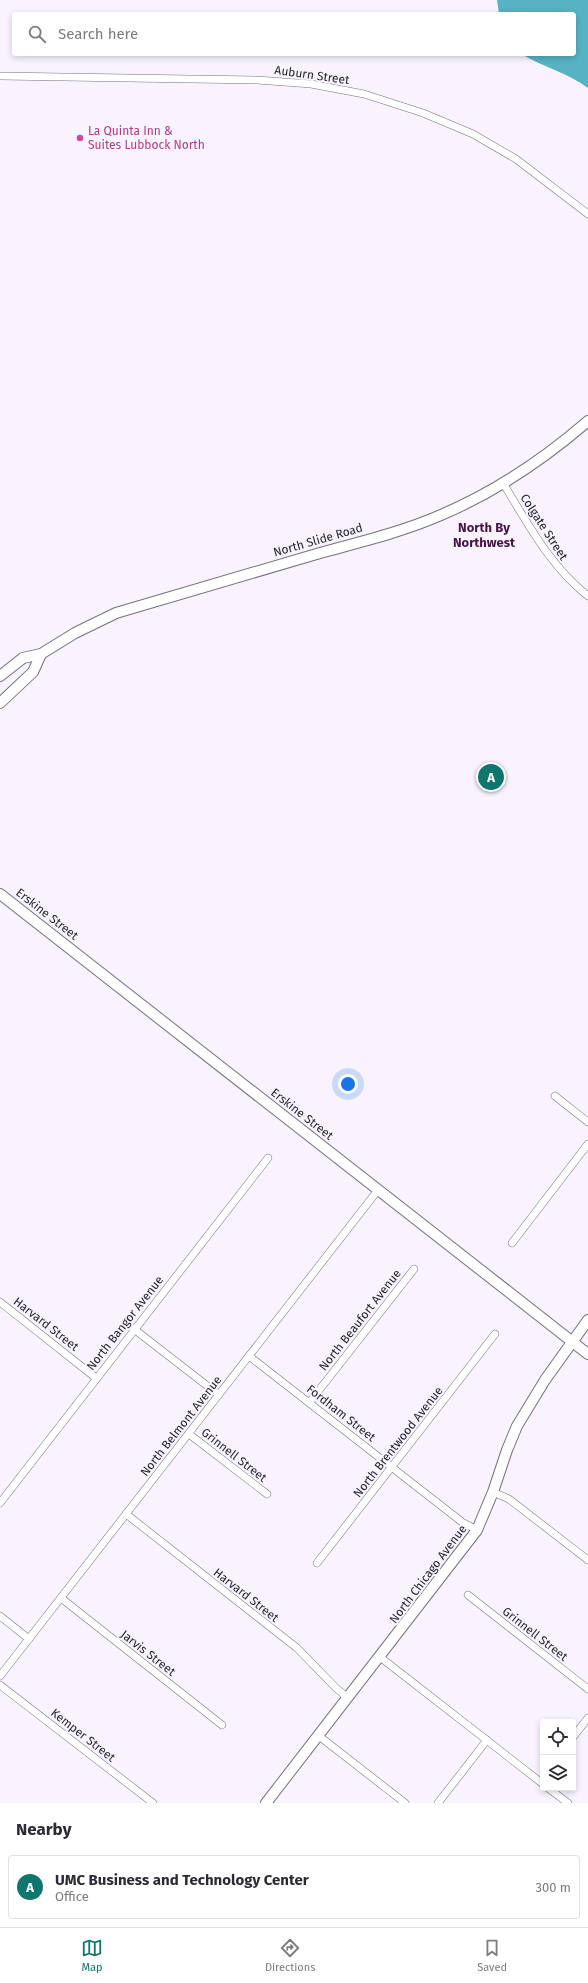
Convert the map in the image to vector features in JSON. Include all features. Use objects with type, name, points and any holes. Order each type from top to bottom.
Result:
[{"type":"main road","name":"North Slide Road","points":[[0,676],[23,658],[41,654],[75,633],[116,613],[382,535],[440,515],[503,483],[566,440],[588,421]]},
{"type":"main road","points":[[0,703],[33,672],[41,654]]},
{"type":"main road","name":"Erskine Street","points":[[0,894],[588,1354]]},
{"type":"main road","name":"North Chicago Avenue","points":[[266,1803],[477,1530],[493,1492],[517,1426],[572,1341],[588,1320]]},
{"type":"street","name":"Auburn Street","points":[[0,76],[276,80],[311,84],[364,94],[423,112],[473,134],[516,158],[588,214]]},
{"type":"street","name":"Colgate Street","points":[[503,483],[551,560],[588,596]]},
{"type":"street","points":[[555,1096],[588,1122]]},
{"type":"street","points":[[512,1243],[588,1144]]},
{"type":"street","name":"North Bangor Avenue","points":[[0,1503],[268,1158]]},
{"type":"street","name":"North Belmont Avenue","points":[[0,1676],[378,1190]]},
{"type":"street","name":"North Beaufort Avenue","points":[[309,1402],[414,1269]]},
{"type":"street","name":"Harvard Street","points":[[0,1302],[96,1378]]},
{"type":"street","points":[[134,1329],[219,1395]]},
{"type":"street","name":"North Brentwood Avenue","points":[[317,1563],[393,1468],[495,1334]]},
{"type":"street","name":"Fordham Street","points":[[250,1356],[462,1522],[477,1530]]},
{"type":"street","name":"Grinnell Street","points":[[189,1434],[267,1494]]},
{"type":"street","points":[[493,1492],[509,1498],[588,1560]]},
{"type":"street","name":"Harvard Street","points":[[126,1514],[297,1648],[336,1688],[348,1698]]},
{"type":"street","name":"Grinnell Street","points":[[468,1595],[588,1689]]},
{"type":"street","name":"Jarvis Street","points":[[61,1598],[222,1724]]},
{"type":"street","points":[[0,1616],[29,1639]]},
{"type":"street","points":[[380,1657],[487,1740],[540,1779]]},
{"type":"street","name":"Kemper Street","points":[[0,1685],[153,1803]]},
{"type":"street","points":[[576,1733],[588,1718]]},
{"type":"street","points":[[319,1736],[405,1803]]},
{"type":"street","points":[[438,1803],[487,1740]]},
{"type":"street","points":[[552,1791],[568,1803]]},
{"type":"water","points":[[497,0],[588,0],[588,88],[572,78],[525,56],[576,56],[576,12],[499,12]]},
{"type":"place","name":"La Quinta Inn & Suites Lubbock North","points":[[80,138]]},
{"type":"place","name":"UMC Business and Technology Center","points":[[491,777]]},
{"type":"district","name":"North By Northwest","points":[[484,534]]}]
